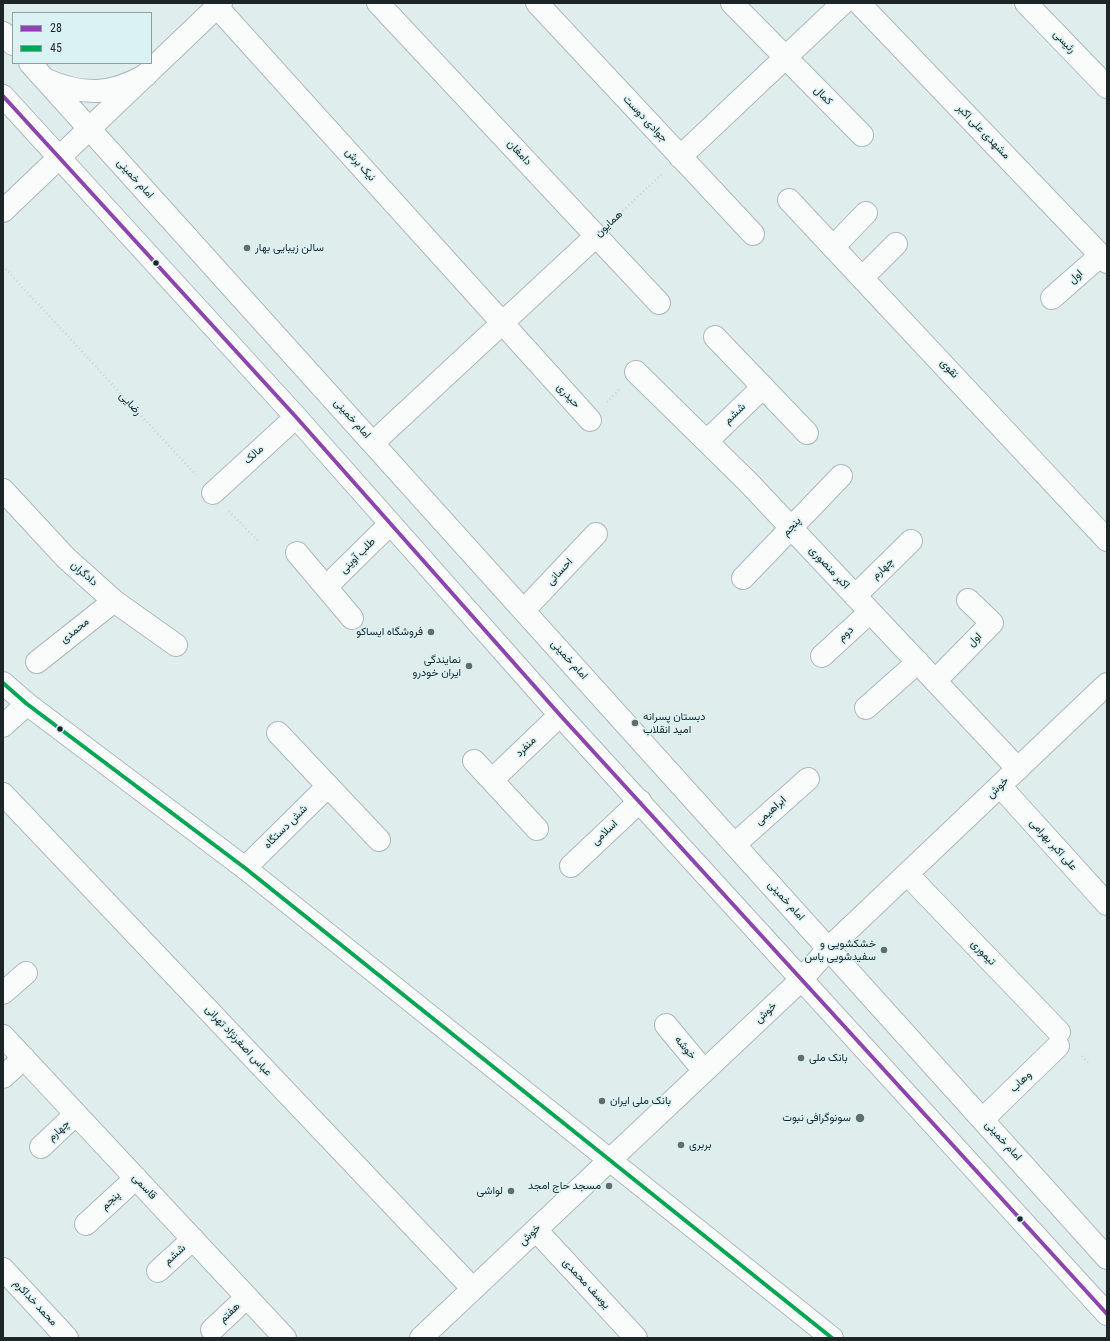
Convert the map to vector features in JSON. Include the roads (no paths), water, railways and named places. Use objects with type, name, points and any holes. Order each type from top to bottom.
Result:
[{"type":"street","name":"دامغان","points":[[378,3],[659,303]]},
{"type":"street","name":"جوادی دوست","points":[[537,3],[753,234]]},
{"type":"street","name":"کمال","points":[[732,3],[862,135]]},
{"type":"street","points":[[680,157],[843,3]]},
{"type":"street","name":"مشهدی علی اکبر","points":[[859,3],[1104,258]]},
{"type":"street","name":"رئیسی","points":[[1026,3],[1105,81]]},
{"type":"street","points":[[3,211],[219,5]]},
{"type":"street","name":"نیک برش","points":[[219,5],[502,324]]},
{"type":"street","points":[[3,33],[12,43]]},
{"type":"street","name":"امام خمینی","points":[[31,64],[1107,1258]]},
{"type":"street","points":[[45,79],[74,90],[104,91],[118,88],[146,75]]},
{"type":"street","points":[[3,96],[296,417],[560,715],[1107,1314]]},
{"type":"street","name":"نقوی","points":[[789,200],[863,277],[1107,540]]},
{"type":"street","points":[[834,246],[866,213]]},
{"type":"street","name":"همایون","points":[[373,443],[596,236]]},
{"type":"street","points":[[863,277],[896,244]]},
{"type":"street","name":"اول","points":[[1052,298],[1104,258]]},
{"type":"street","name":"حیدری","points":[[502,324],[590,420]]},
{"type":"street","points":[[715,337],[807,433]]},
{"type":"street","name":"اکبر منصوری","points":[[636,372],[707,441],[791,528],[1018,769]]},
{"type":"street","name":"ششم","points":[[707,441],[763,387]]},
{"type":"street","name":"مالک","points":[[213,493],[296,417]]},
{"type":"street","name":"پنجم","points":[[743,578],[841,476]]},
{"type":"street","name":"دادگران","points":[[3,490],[66,558],[114,601],[176,645]]},
{"type":"street","name":"طلب آوینی","points":[[326,587],[390,524]]},
{"type":"street","name":"احسانی","points":[[524,610],[596,534]]},
{"type":"street","name":"چهارم","points":[[855,596],[911,541]]},
{"type":"street","points":[[297,553],[352,618]]},
{"type":"street","name":"اول","points":[[935,681],[992,623],[968,600]]},
{"type":"street","name":"محمدی","points":[[37,662],[114,601]]},
{"type":"street","name":"دوم","points":[[822,656],[870,612]]},
{"type":"street","points":[[866,708],[918,662]]},
{"type":"street","points":[[3,683],[27,704],[245,868],[832,1338]]},
{"type":"street","name":"خوش","points":[[421,1338],[802,979],[829,948],[1107,684]]},
{"type":"street","points":[[3,726],[27,704]]},
{"type":"street","name":"منفرد","points":[[492,780],[560,715]]},
{"type":"street","points":[[278,733],[378,840]]},
{"type":"street","points":[[474,761],[538,829]]},
{"type":"street","name":"ابراهیمی","points":[[735,844],[808,778]]},
{"type":"street","name":"شش دستگاه","points":[[245,868],[328,786]]},
{"type":"street","name":"علی اکبر بهرامی","points":[[1000,786],[1107,904]]},
{"type":"street","name":"عباس اصغرنژاد تهرانی","points":[[3,794],[473,1289]]},
{"type":"street","name":"اسلامی","points":[[571,866],[640,801]]},
{"type":"street","name":"تیموری","points":[[907,874],[1059,1039]]},
{"type":"street","points":[[3,993],[26,973]]},
{"type":"street","name":"خوشه","points":[[666,1025],[704,1071]]},
{"type":"street","name":"قاسمی","points":[[3,1036],[285,1338]]},
{"type":"street","name":"وهاب","points":[[983,1119],[1059,1039]]},
{"type":"street","points":[[3,1077],[24,1058]]},
{"type":"street","name":"چهارم","points":[[41,1147],[76,1114]]},
{"type":"street","name":"پنجم","points":[[86,1224],[136,1178]]},
{"type":"street","name":"یوسف محمدی","points":[[536,1230],[636,1338]]},
{"type":"street","name":"ششم","points":[[158,1271],[193,1239]]},
{"type":"street","name":"محمد خداکرم","points":[[3,1269],[67,1338]]},
{"type":"street","name":"هفتم","points":[[212,1330],[247,1297]]},
{"type":"place","name":"سالن زیبایی بهار","points":[[247,248]]},
{"type":"place","name":"فروشگاه ایساکو","points":[[431,632]]},
{"type":"place","name":"نمایندگی ایران خودرو","points":[[469,666]]},
{"type":"place","name":"دبستان پسرانه امید انقلاب","points":[[635,723]]},
{"type":"place","name":"خشکشویی و سفیدشویی یاس","points":[[884,950]]},
{"type":"place","name":"بانک ملی","points":[[801,1058]]},
{"type":"place","name":"بانک ملی ایران","points":[[602,1101]]},
{"type":"place","name":"سونوگرافی نبوت","points":[[860,1118]]},
{"type":"place","name":"بربری","points":[[681,1145]]},
{"type":"place","name":"مسجد حاج امجد","points":[[609,1186]]},
{"type":"place","name":"لواشی","points":[[511,1191]]}]
